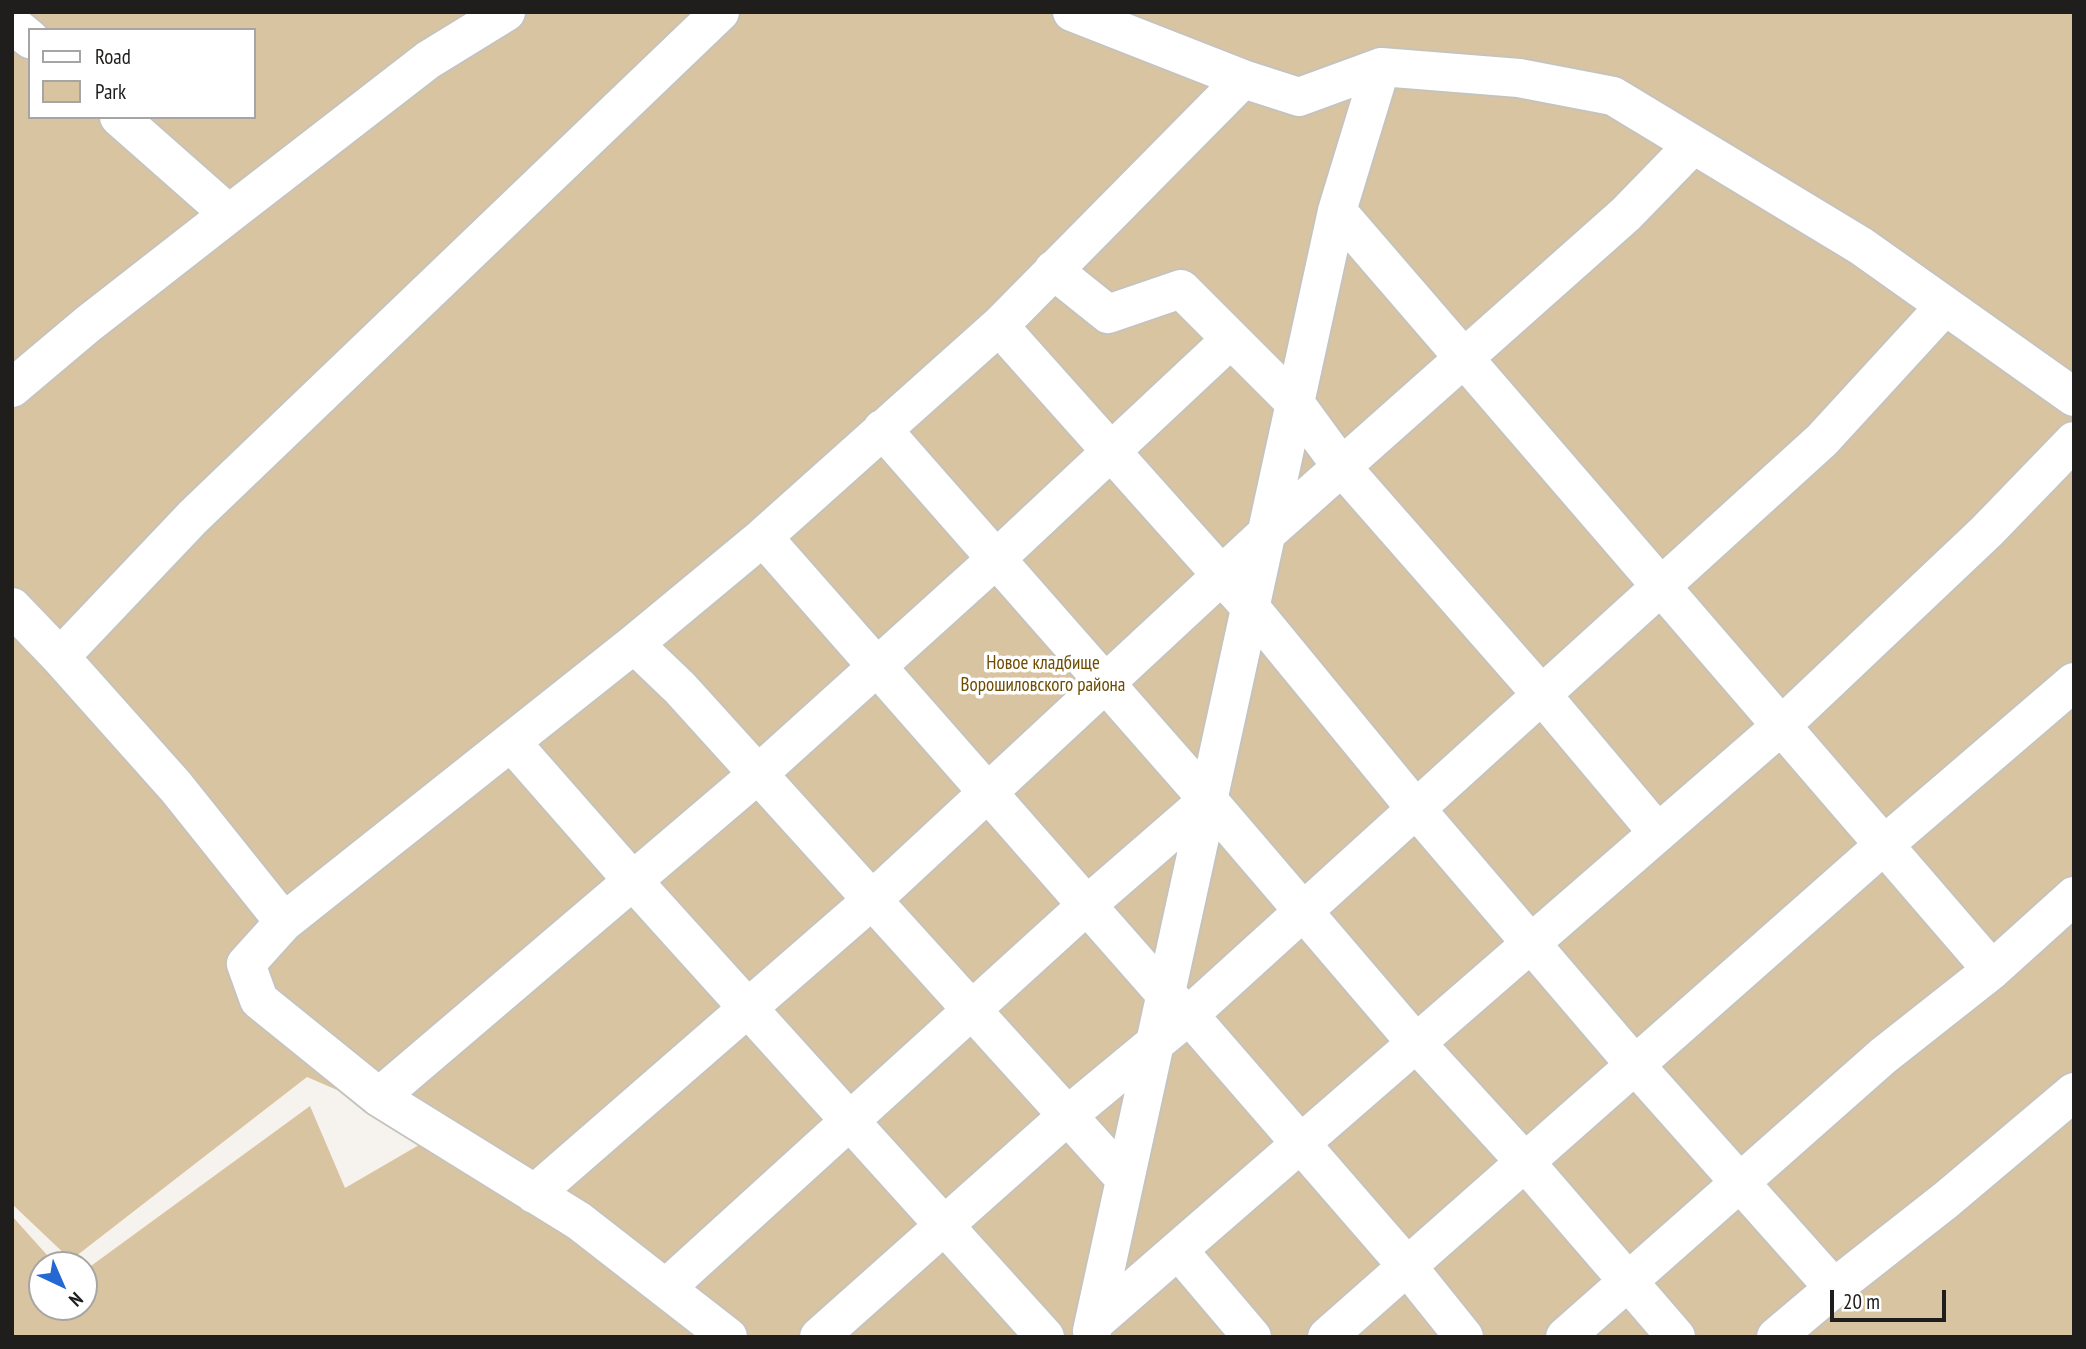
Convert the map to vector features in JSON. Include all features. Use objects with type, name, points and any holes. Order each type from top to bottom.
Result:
[{"type":"lane","points":[[12,388],[88,324],[428,60],[506,12]]},
{"type":"lane","points":[[60,657],[193,517],[720,12]]},
{"type":"lane","points":[[1072,12],[1244,79],[1298,97],[1381,67],[1519,78],[1613,96],[1861,246],[2074,397]]},
{"type":"lane","points":[[12,24],[28,37]]},
{"type":"lane","points":[[1092,1330],[1155,1043],[1177,1004],[1208,800],[1337,211],[1381,67]]},
{"type":"lane","points":[[728,1337],[579,1221],[379,1097],[259,1000],[246,964],[284,922],[634,644],[763,537],[999,326],[1244,79]]},
{"type":"lane","points":[[121,119],[229,214]]},
{"type":"lane","points":[[534,1194],[872,900],[1266,533],[1626,214],[1693,145]]},
{"type":"lane","points":[[1337,211],[1992,970]]},
{"type":"lane","points":[[1054,270],[1108,314],[1181,289],[1295,403],[1341,466],[1542,695],[1658,833]]},
{"type":"lane","points":[[1177,1004],[1302,912],[1661,588],[1822,440],[1945,306]]},
{"type":"lane","points":[[999,326],[1250,607],[1416,809],[1635,1065],[1833,1288]]},
{"type":"lane","points":[[379,1097],[758,774],[996,559],[1231,339]]},
{"type":"lane","points":[[882,429],[1208,800],[1416,1043],[1525,1163],[1676,1337]]},
{"type":"lane","points":[[1092,1330],[1178,1250],[1781,726],[1987,531],[2074,441]]},
{"type":"lane","points":[[763,537],[1407,1266],[1464,1337]]},
{"type":"lane","points":[[12,607],[176,787],[284,922]]},
{"type":"lane","points":[[634,644],[681,688],[1125,1180]]},
{"type":"lane","points":[[1327,1337],[1884,845],[2074,682]]},
{"type":"lane","points":[[511,742],[1045,1337]]},
{"type":"lane","points":[[666,1288],[971,1009],[1208,800]]},
{"type":"lane","points":[[1565,1337],[1883,1056],[1992,970],[2074,895]]},
{"type":"lane","points":[[819,1337],[1067,1116],[1155,1043]]},
{"type":"lane","points":[[1776,1337],[1833,1288],[1946,1200],[2074,1092]]},
{"type":"lane","points":[[1178,1250],[1252,1337]]},
{"type":"green space","name":"Новое кладбище Ворошиловского района","points":[[12,12],[2074,12],[2074,1337],[706,1337],[577,1235],[365,1102],[307,1077],[83,1251],[62,1251],[12,1204]]},
{"type":"green space","points":[[310,1106],[345,1188],[419,1145],[575,1242],[695,1337],[12,1337],[12,1216],[43,1251],[28,1251],[28,1321],[98,1321],[98,1261]]}]
